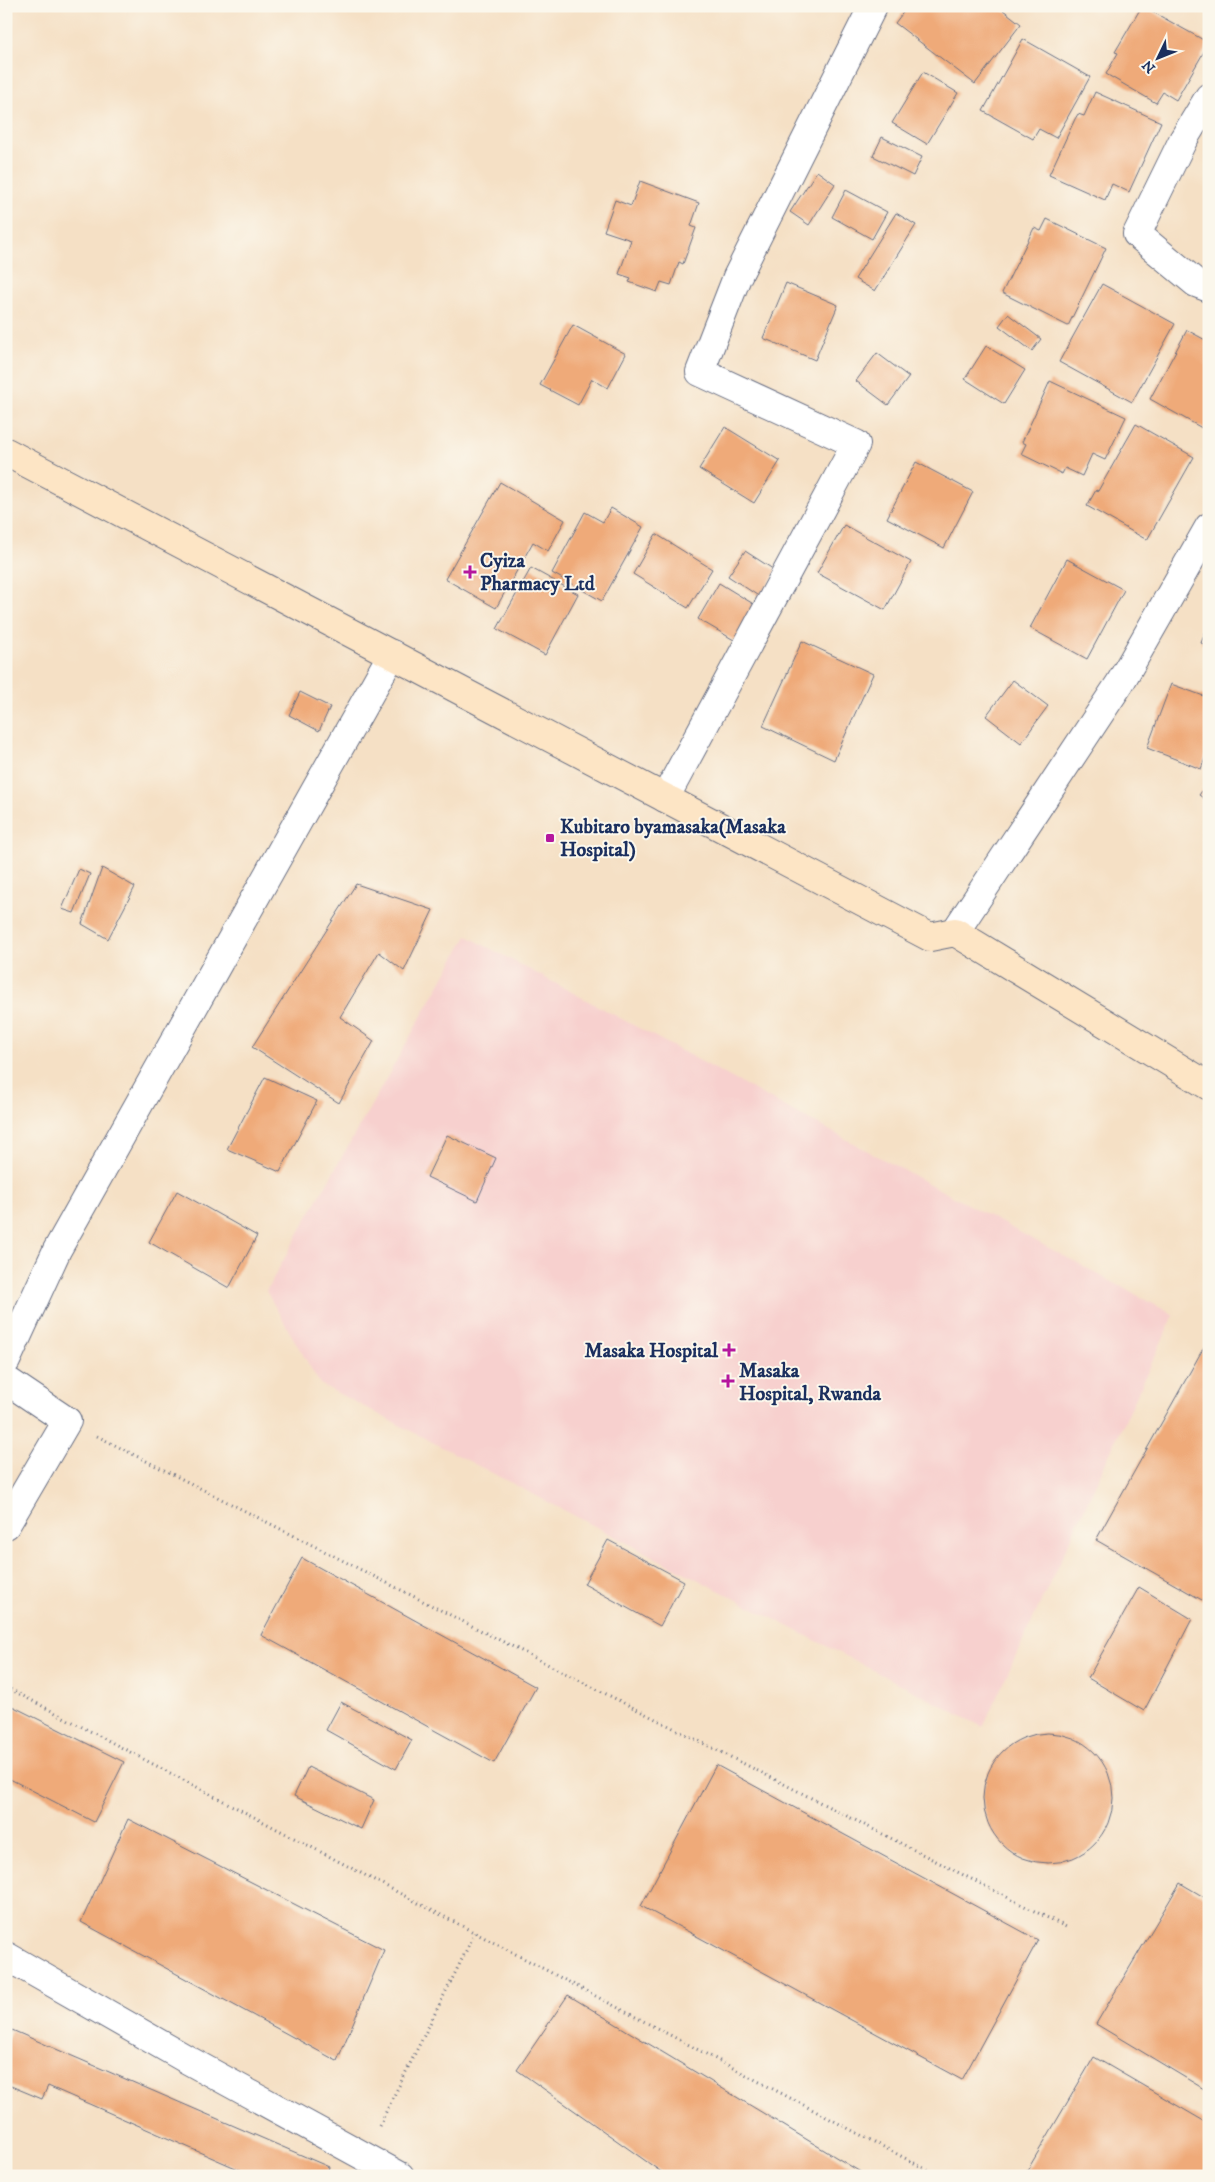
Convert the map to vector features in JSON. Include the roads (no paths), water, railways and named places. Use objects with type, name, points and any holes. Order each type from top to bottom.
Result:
[{"type":"street","points":[[665,798],[856,444],[700,372],[737,277],[873,6]]},
{"type":"street","points":[[1209,97],[1183,140],[1137,234],[1196,283],[1209,288]]},
{"type":"street","points":[[6,452],[930,938],[955,932],[1120,683],[1209,527]]},
{"type":"street","points":[[6,1361],[57,1250],[392,654]]},
{"type":"street","points":[[955,932],[1209,1086]]},
{"type":"street","points":[[6,1380],[67,1421],[6,1525]]},
{"type":"street","points":[[6,1956],[188,2060],[400,2176]]},
{"type":"place","name":"Cyiza Pharmacy Ltd","points":[[470,572]]},
{"type":"place","name":"Kubitaro byamasaka(Masaka Hospital)","points":[[550,838]]},
{"type":"place","name":"Masaka Hospital","points":[[729,1350]]},
{"type":"place","name":"Masaka Hospital, Rwanda","points":[[728,1381]]}]
